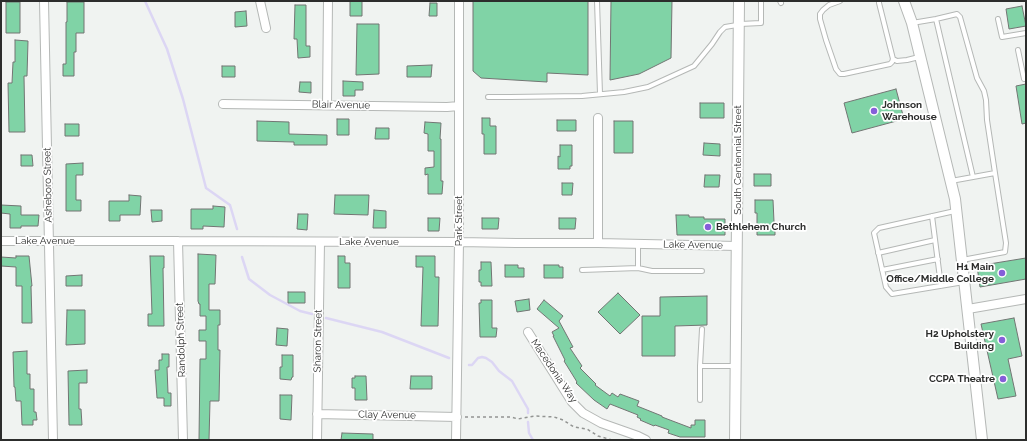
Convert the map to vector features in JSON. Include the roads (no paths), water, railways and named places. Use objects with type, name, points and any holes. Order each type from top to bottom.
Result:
[{"type":"street","name":"Asheboro Street","points":[[44,1],[53,440]]},
{"type":"street","points":[[260,1],[266,28]]},
{"type":"street","points":[[327,105],[328,1]]},
{"type":"street","name":"Park Street","points":[[456,440],[459,242],[459,1]]},
{"type":"street","name":"South Centennial Street","points":[[735,440],[739,1]]},
{"type":"street","points":[[904,1],[912,23],[957,210],[982,440]]},
{"type":"street","name":"Blair Avenue","points":[[223,104],[459,106]]},
{"type":"street","points":[[598,118],[598,243]]},
{"type":"street","name":"Lake Avenue","points":[[1,241],[459,242],[737,246]]},
{"type":"street","name":"Randolph Street","points":[[178,241],[184,440]]},
{"type":"street","name":"Sharon Street","points":[[317,440],[320,242]]},
{"type":"street","points":[[968,309],[1026,299]]},
{"type":"street","name":"Macedonia Way","points":[[528,332],[572,402],[584,413],[601,423],[646,440]]},
{"type":"street","name":"Clay Avenue","points":[[317,414],[457,417]]},
{"type":"lane","points":[[597,1],[600,94]]},
{"type":"lane","points":[[488,96],[568,96],[624,92],[648,88],[694,66],[720,32],[726,27],[739,24],[762,23],[761,1]]},
{"type":"lane","points":[[840,1],[829,5],[820,14],[826,40],[836,69],[840,74],[890,64],[892,62],[893,59],[878,2]]},
{"type":"lane","points":[[912,23],[957,14],[960,17],[977,78],[984,91],[986,100],[987,120],[1006,243],[1005,252],[962,260]]},
{"type":"lane","points":[[936,19],[973,177]]},
{"type":"lane","points":[[998,19],[1002,37],[1026,33]]},
{"type":"lane","points":[[1018,50],[1024,79],[1026,79]]},
{"type":"lane","points":[[893,59],[897,61],[920,57]]},
{"type":"lane","points":[[951,181],[995,173]]},
{"type":"lane","points":[[957,210],[879,228],[874,233],[886,287],[892,294],[964,282]]},
{"type":"lane","points":[[932,216],[942,286]]},
{"type":"lane","points":[[878,253],[935,240]]},
{"type":"lane","points":[[638,244],[638,268]]},
{"type":"lane","points":[[882,270],[938,259]]},
{"type":"lane","points":[[582,270],[638,268],[652,271],[702,270]]},
{"type":"lane","points":[[700,400],[702,329]]},
{"type":"lane","points":[[700,366],[736,366]]},
{"type":"waterway","points":[[145,1],[167,49],[183,99],[206,188],[230,205],[237,229]]},
{"type":"waterway","points":[[242,257],[249,279],[270,295],[300,311],[312,314]]},
{"type":"waterway","points":[[326,318],[382,332],[449,358]]},
{"type":"waterway","points":[[469,365],[472,365],[478,358],[482,357],[492,362],[499,371],[512,381],[528,409],[528,413]]},
{"type":"waterway","points":[[528,422],[529,433],[533,440]]},
{"type":"place","name":"Johnson Warehouse","points":[[874,111]]},
{"type":"place","name":"Bethlehem Church","points":[[708,227]]},
{"type":"place","name":"H1 Main Office/Middle College","points":[[1002,273]]},
{"type":"place","name":"H2 Upholstery Building","points":[[1002,340]]},
{"type":"place","name":"CCPA Theatre","points":[[1003,379]]}]
